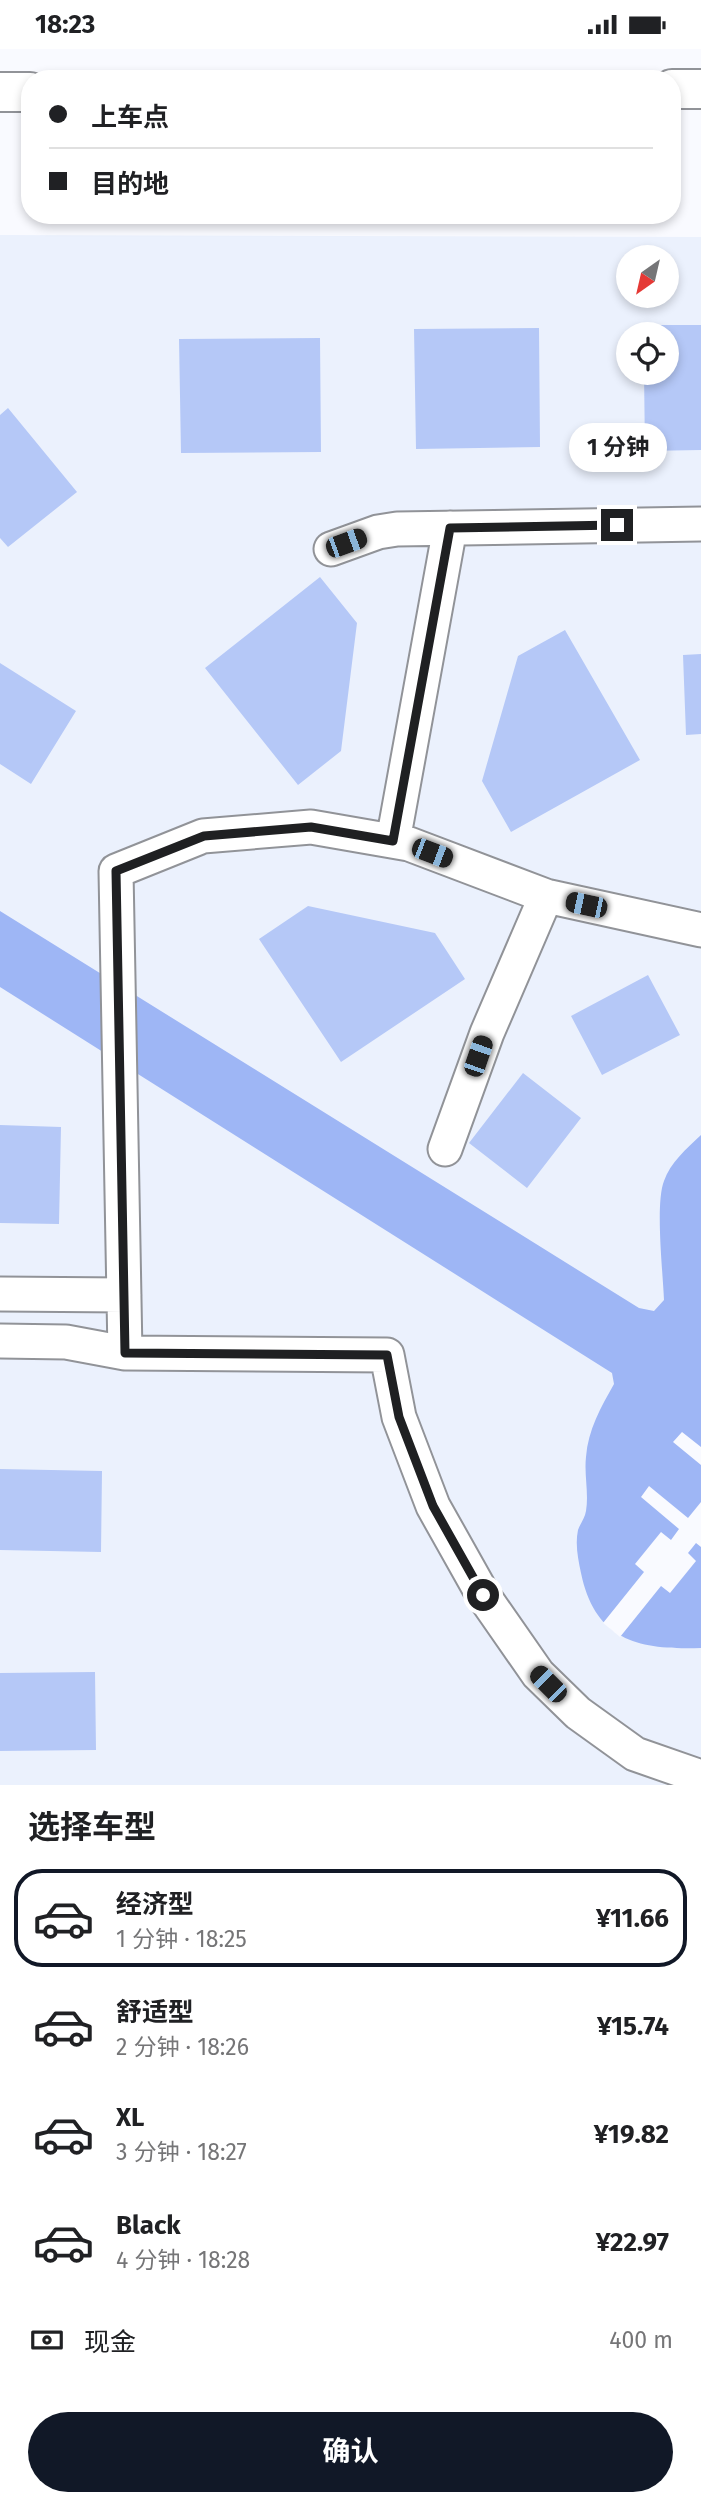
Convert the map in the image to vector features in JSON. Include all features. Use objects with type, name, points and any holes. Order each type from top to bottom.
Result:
[{"type":"main road","points":[[681,89],[701,89]]},
{"type":"main road","points":[[0,92],[21,92]]},
{"type":"lane","points":[[331,549],[378,532],[397,529],[701,524]]},
{"type":"lane","points":[[393,841],[450,528]]},
{"type":"lane","points":[[125,1353],[116,871],[204,836],[311,827],[409,844],[546,896],[701,930]]},
{"type":"lane","points":[[446,1149],[487,1033],[546,896]]},
{"type":"lane","points":[[0,1294],[124,1295]]},
{"type":"lane","points":[[0,1341],[66,1342],[125,1353],[387,1355],[399,1417],[433,1506],[483,1595],[538,1674],[578,1713],[635,1754],[701,1777]]},
{"type":"shaded area","points":[[0,235],[701,237],[701,1785],[0,1785]]},
{"type":"water","points":[[0,911],[639,1308],[654,1311],[664,1300],[661,1192],[670,1168],[701,1135],[701,1648],[658,1647],[623,1637],[597,1614],[588,1596],[579,1562],[577,1535],[587,1504],[586,1464],[589,1437],[614,1384],[612,1373],[0,987]]},
{"type":"pier","points":[[682,1432],[701,1447],[701,1465],[673,1442]]},
{"type":"pier","points":[[649,1486],[688,1518],[701,1502],[701,1547],[696,1543],[688,1553],[696,1561],[670,1593],[661,1586],[620,1637],[603,1623],[644,1572],[635,1564],[661,1532],[671,1540],[679,1529],[641,1497]]},
{"type":"building","points":[[679,325],[701,325],[701,450],[645,451],[644,385],[679,385]]},
{"type":"building","points":[[539,328],[540,447],[416,449],[414,329]]},
{"type":"building","points":[[320,338],[321,452],[181,453],[179,339]]},
{"type":"building","points":[[8,408],[77,492],[8,547],[0,538],[0,415]]},
{"type":"building","points":[[320,577],[357,623],[341,751],[298,785],[205,668]]},
{"type":"building","points":[[565,630],[640,760],[511,832],[482,781],[518,656]]},
{"type":"building","points":[[701,654],[701,734],[686,735],[683,655]]},
{"type":"building","points":[[0,663],[76,711],[31,784],[0,764]]},
{"type":"building","points":[[308,906],[435,933],[465,979],[341,1062],[259,939]]},
{"type":"building","points":[[648,975],[680,1035],[602,1075],[571,1016]]},
{"type":"building","points":[[523,1073],[581,1118],[527,1188],[469,1143]]},
{"type":"building","points":[[0,1125],[61,1127],[59,1224],[0,1223]]},
{"type":"building","points":[[0,1469],[102,1471],[101,1552],[0,1550]]},
{"type":"building","points":[[95,1672],[96,1750],[0,1751],[0,1673]]},
{"type":"route","points":[[483,1595],[433,1506],[399,1417],[387,1355],[125,1353],[116,871],[204,836],[311,827],[393,841],[450,528],[617,525]]}]
